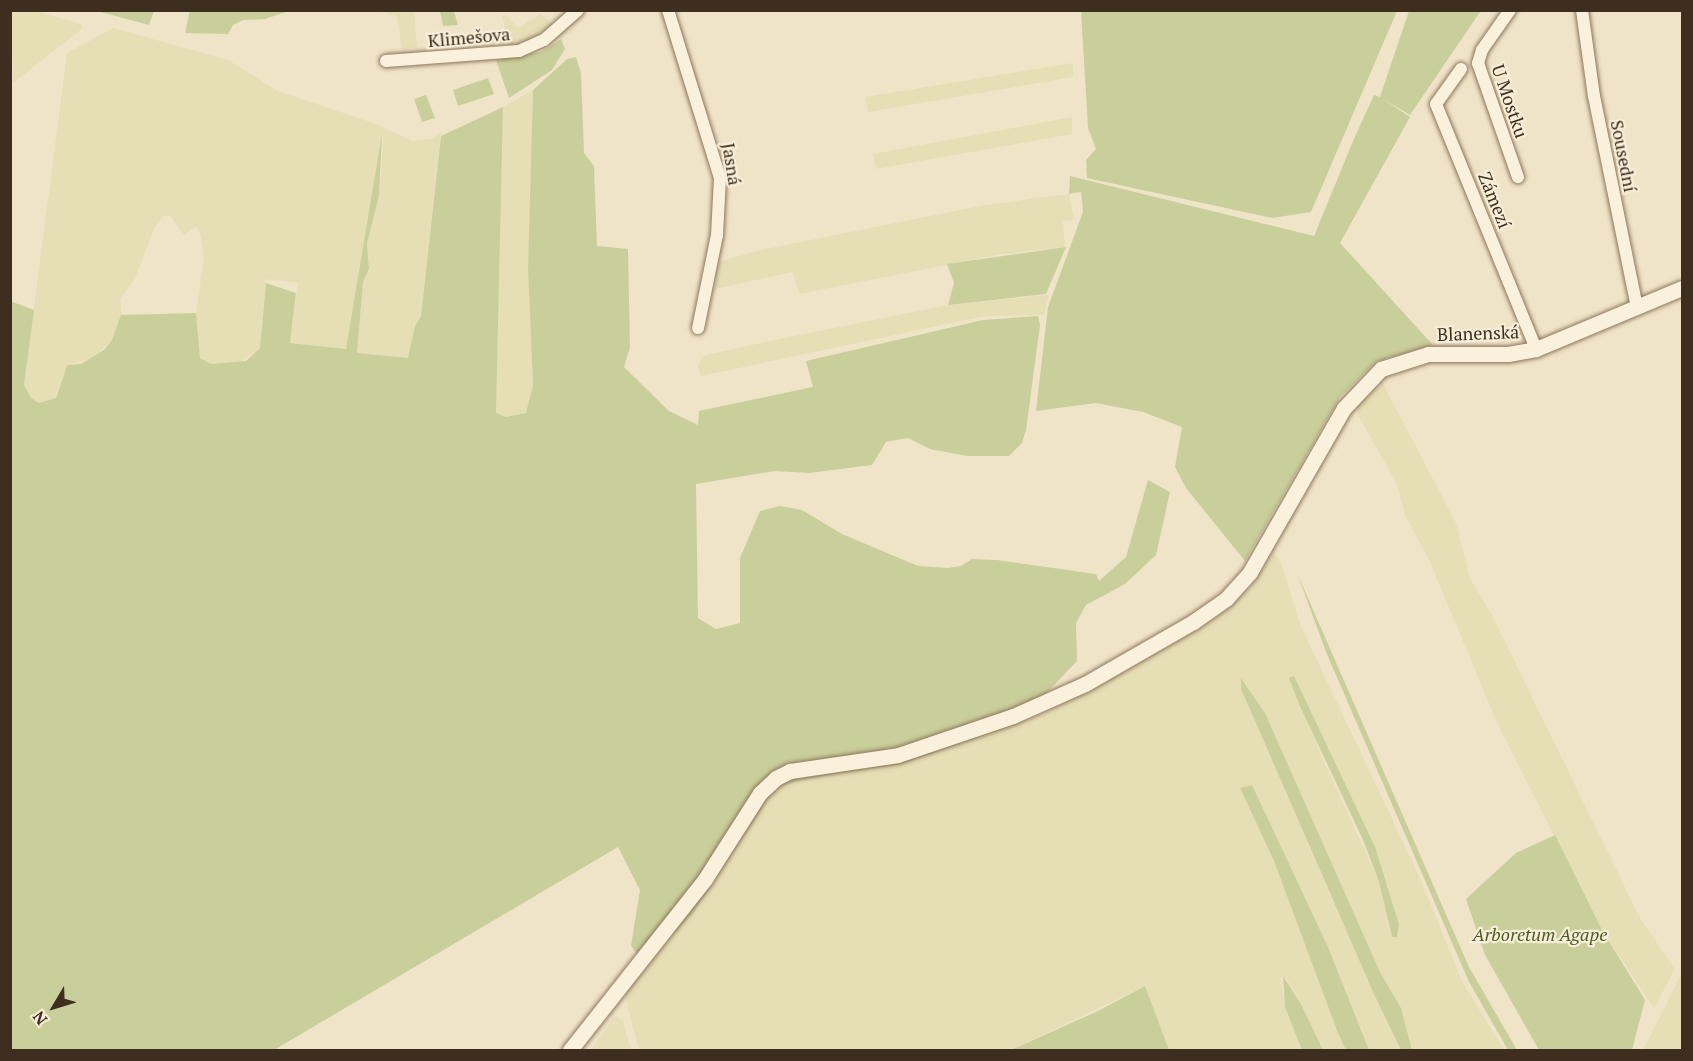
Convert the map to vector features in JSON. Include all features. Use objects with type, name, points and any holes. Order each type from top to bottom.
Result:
[{"type":"street","name":"Klimešova","points":[[386,61],[519,51],[544,40],[578,10]]},
{"type":"street","name":"Jasná","points":[[668,10],[720,178],[717,235],[698,328]]},
{"type":"street","name":"U Mostku","points":[[1510,10],[1482,50],[1478,63],[1518,177]]},
{"type":"street","name":"Sousední","points":[[1582,10],[1603,147],[1637,307]]},
{"type":"street","name":"Zámezí","points":[[1461,69],[1436,104],[1536,349]]},
{"type":"street","name":"Blanenská","points":[[570,1050],[705,879],[760,793],[776,778],[790,771],[898,755],[1013,716],[1085,684],[1192,622],[1226,599],[1250,572],[1350,399],[1381,369],[1428,354],[1508,354],[1536,349],[1683,288]]},
{"type":"shaded area","points":[[11,10],[35,11],[81,24],[83,28],[13,83]]},
{"type":"shaded area","points":[[377,11],[414,11],[417,47],[402,49],[397,16]]},
{"type":"shaded area","points":[[541,14],[553,25],[521,45],[509,46],[502,16],[506,15],[518,28]]},
{"type":"shaded area","points":[[113,28],[228,60],[278,91],[376,124],[412,141],[431,139],[441,132],[421,316],[415,326],[409,358],[357,353],[363,282],[369,269],[367,243],[379,196],[384,131],[346,349],[290,343],[298,283],[266,279],[260,348],[241,362],[211,364],[200,358],[196,313],[204,258],[200,233],[196,226],[184,235],[170,216],[164,216],[155,227],[135,279],[120,299],[122,316],[112,340],[93,358],[67,365],[53,402],[39,403],[31,398],[24,385],[67,53]]},
{"type":"shaded area","points":[[1073,63],[1073,77],[868,112],[865,97]]},
{"type":"shaded area","points":[[533,90],[528,268],[533,385],[526,413],[506,417],[496,413],[503,107]]},
{"type":"shaded area","points":[[1072,117],[1072,134],[876,169],[873,154]]},
{"type":"shaded area","points":[[1069,194],[1074,220],[1063,221],[1065,247],[997,255],[799,294],[793,272],[715,289],[718,262],[761,250],[985,205]]},
{"type":"shaded area","points":[[1049,295],[1044,315],[985,316],[701,376],[698,367],[702,356],[765,342],[948,305]]},
{"type":"shaded area","points":[[1383,384],[1456,523],[1470,579],[1492,615],[1641,920],[1675,969],[1654,1008],[1602,930],[1498,725],[1430,562],[1405,515],[1397,484],[1358,415],[1358,405]]},
{"type":"shaded area","points":[[1274,553],[1281,562],[1300,624],[1420,878],[1462,981],[1504,1050],[1412,1050],[1401,1008],[1380,972],[1265,713],[1242,679],[1241,689],[1334,904],[1404,1050],[1369,1050],[1328,947],[1251,785],[1240,789],[1274,861],[1346,1050],[1323,1050],[1301,1004],[1286,978],[1281,977],[1285,1007],[1302,1050],[1169,1050],[1145,986],[1011,1050],[639,1050],[624,993],[645,963],[692,915],[772,793],[784,785],[817,777],[902,764],[1046,713],[1211,621],[1249,590]],"holes":[[[1294,676],[1388,887],[1399,924],[1397,937],[1391,937],[1379,882],[1319,750]]]},
{"type":"shaded area","points":[[1682,972],[1682,1050],[1643,1050],[1666,1005]]},
{"type":"shaded area","points":[[615,1016],[623,1021],[631,1050],[591,1050]]},
{"type":"green space","points":[[154,10],[149,25],[97,11]]},
{"type":"green space","points":[[190,10],[289,11],[265,19],[243,20],[233,25],[228,34],[185,33]]},
{"type":"green space","points":[[1081,10],[1397,11],[1311,212],[1272,218],[1087,178],[1086,160],[1096,149],[1088,128]]},
{"type":"green space","points":[[440,11],[454,11],[458,25],[443,26]]},
{"type":"green space","points":[[1409,11],[1480,12],[1410,115],[1383,99],[1410,117],[1340,243],[1433,345],[1377,361],[1340,397],[1245,561],[1186,488],[1175,467],[1182,427],[1143,412],[1096,403],[1036,411],[1048,307],[1083,212],[1081,192],[1069,194],[1070,176],[1314,236],[1374,95],[1380,97]]},
{"type":"green space","points":[[561,39],[565,49],[552,70],[509,98],[496,60],[541,52]]},
{"type":"green space","points":[[576,57],[581,73],[584,153],[594,166],[597,246],[628,249],[630,347],[624,367],[669,411],[698,425],[699,411],[813,387],[806,361],[983,320],[1038,316],[1040,325],[1026,430],[1022,443],[1009,456],[967,456],[930,449],[908,438],[886,442],[872,465],[809,473],[775,471],[696,484],[698,618],[716,629],[740,623],[740,558],[760,511],[780,506],[802,510],[842,534],[918,566],[948,568],[961,566],[972,559],[997,560],[1096,574],[1099,581],[1126,557],[1148,480],[1170,492],[1156,555],[1125,584],[1086,605],[1076,623],[1077,661],[1017,724],[902,764],[817,777],[784,785],[772,793],[692,915],[645,963],[631,946],[640,890],[618,847],[274,1050],[11,1050],[10,301],[34,310],[24,385],[31,398],[39,403],[56,398],[67,365],[81,364],[104,350],[112,340],[121,315],[196,313],[200,358],[211,364],[246,361],[260,348],[266,283],[296,293],[290,343],[346,349],[382,134],[379,196],[367,243],[369,269],[363,282],[357,353],[408,358],[415,326],[421,316],[441,136],[503,107],[496,413],[506,417],[526,413],[533,385],[528,268],[533,90],[567,59]]},
{"type":"green space","points":[[488,78],[494,94],[458,106],[453,90]]},
{"type":"green space","points":[[426,95],[435,118],[422,122],[414,99]]},
{"type":"green space","points":[[1066,247],[1046,294],[948,305],[954,283],[947,264]]},
{"type":"green space","points":[[1297,573],[1469,967],[1517,1050],[1508,1050],[1469,982],[1326,652]]},
{"type":"green space","points":[[1294,676],[1375,847],[1399,924],[1397,937],[1392,937],[1379,882],[1363,840],[1299,704],[1289,678]]},
{"type":"green space","points":[[1241,678],[1265,713],[1380,972],[1401,1008],[1412,1050],[1401,1050],[1374,994],[1241,689]]},
{"type":"green space","points":[[1252,785],[1328,947],[1369,1050],[1346,1050],[1338,1033],[1274,861],[1240,788]]},
{"type":"green space","name":"Arboretum Agape","points":[[1555,835],[1602,930],[1645,1000],[1632,1050],[1539,1050],[1485,955],[1466,899],[1516,853]]},
{"type":"green space","points":[[1283,976],[1301,1004],[1323,1050],[1302,1050],[1285,1007]]},
{"type":"green space","points":[[1145,986],[1169,1050],[1011,1050],[1098,1011]]}]
